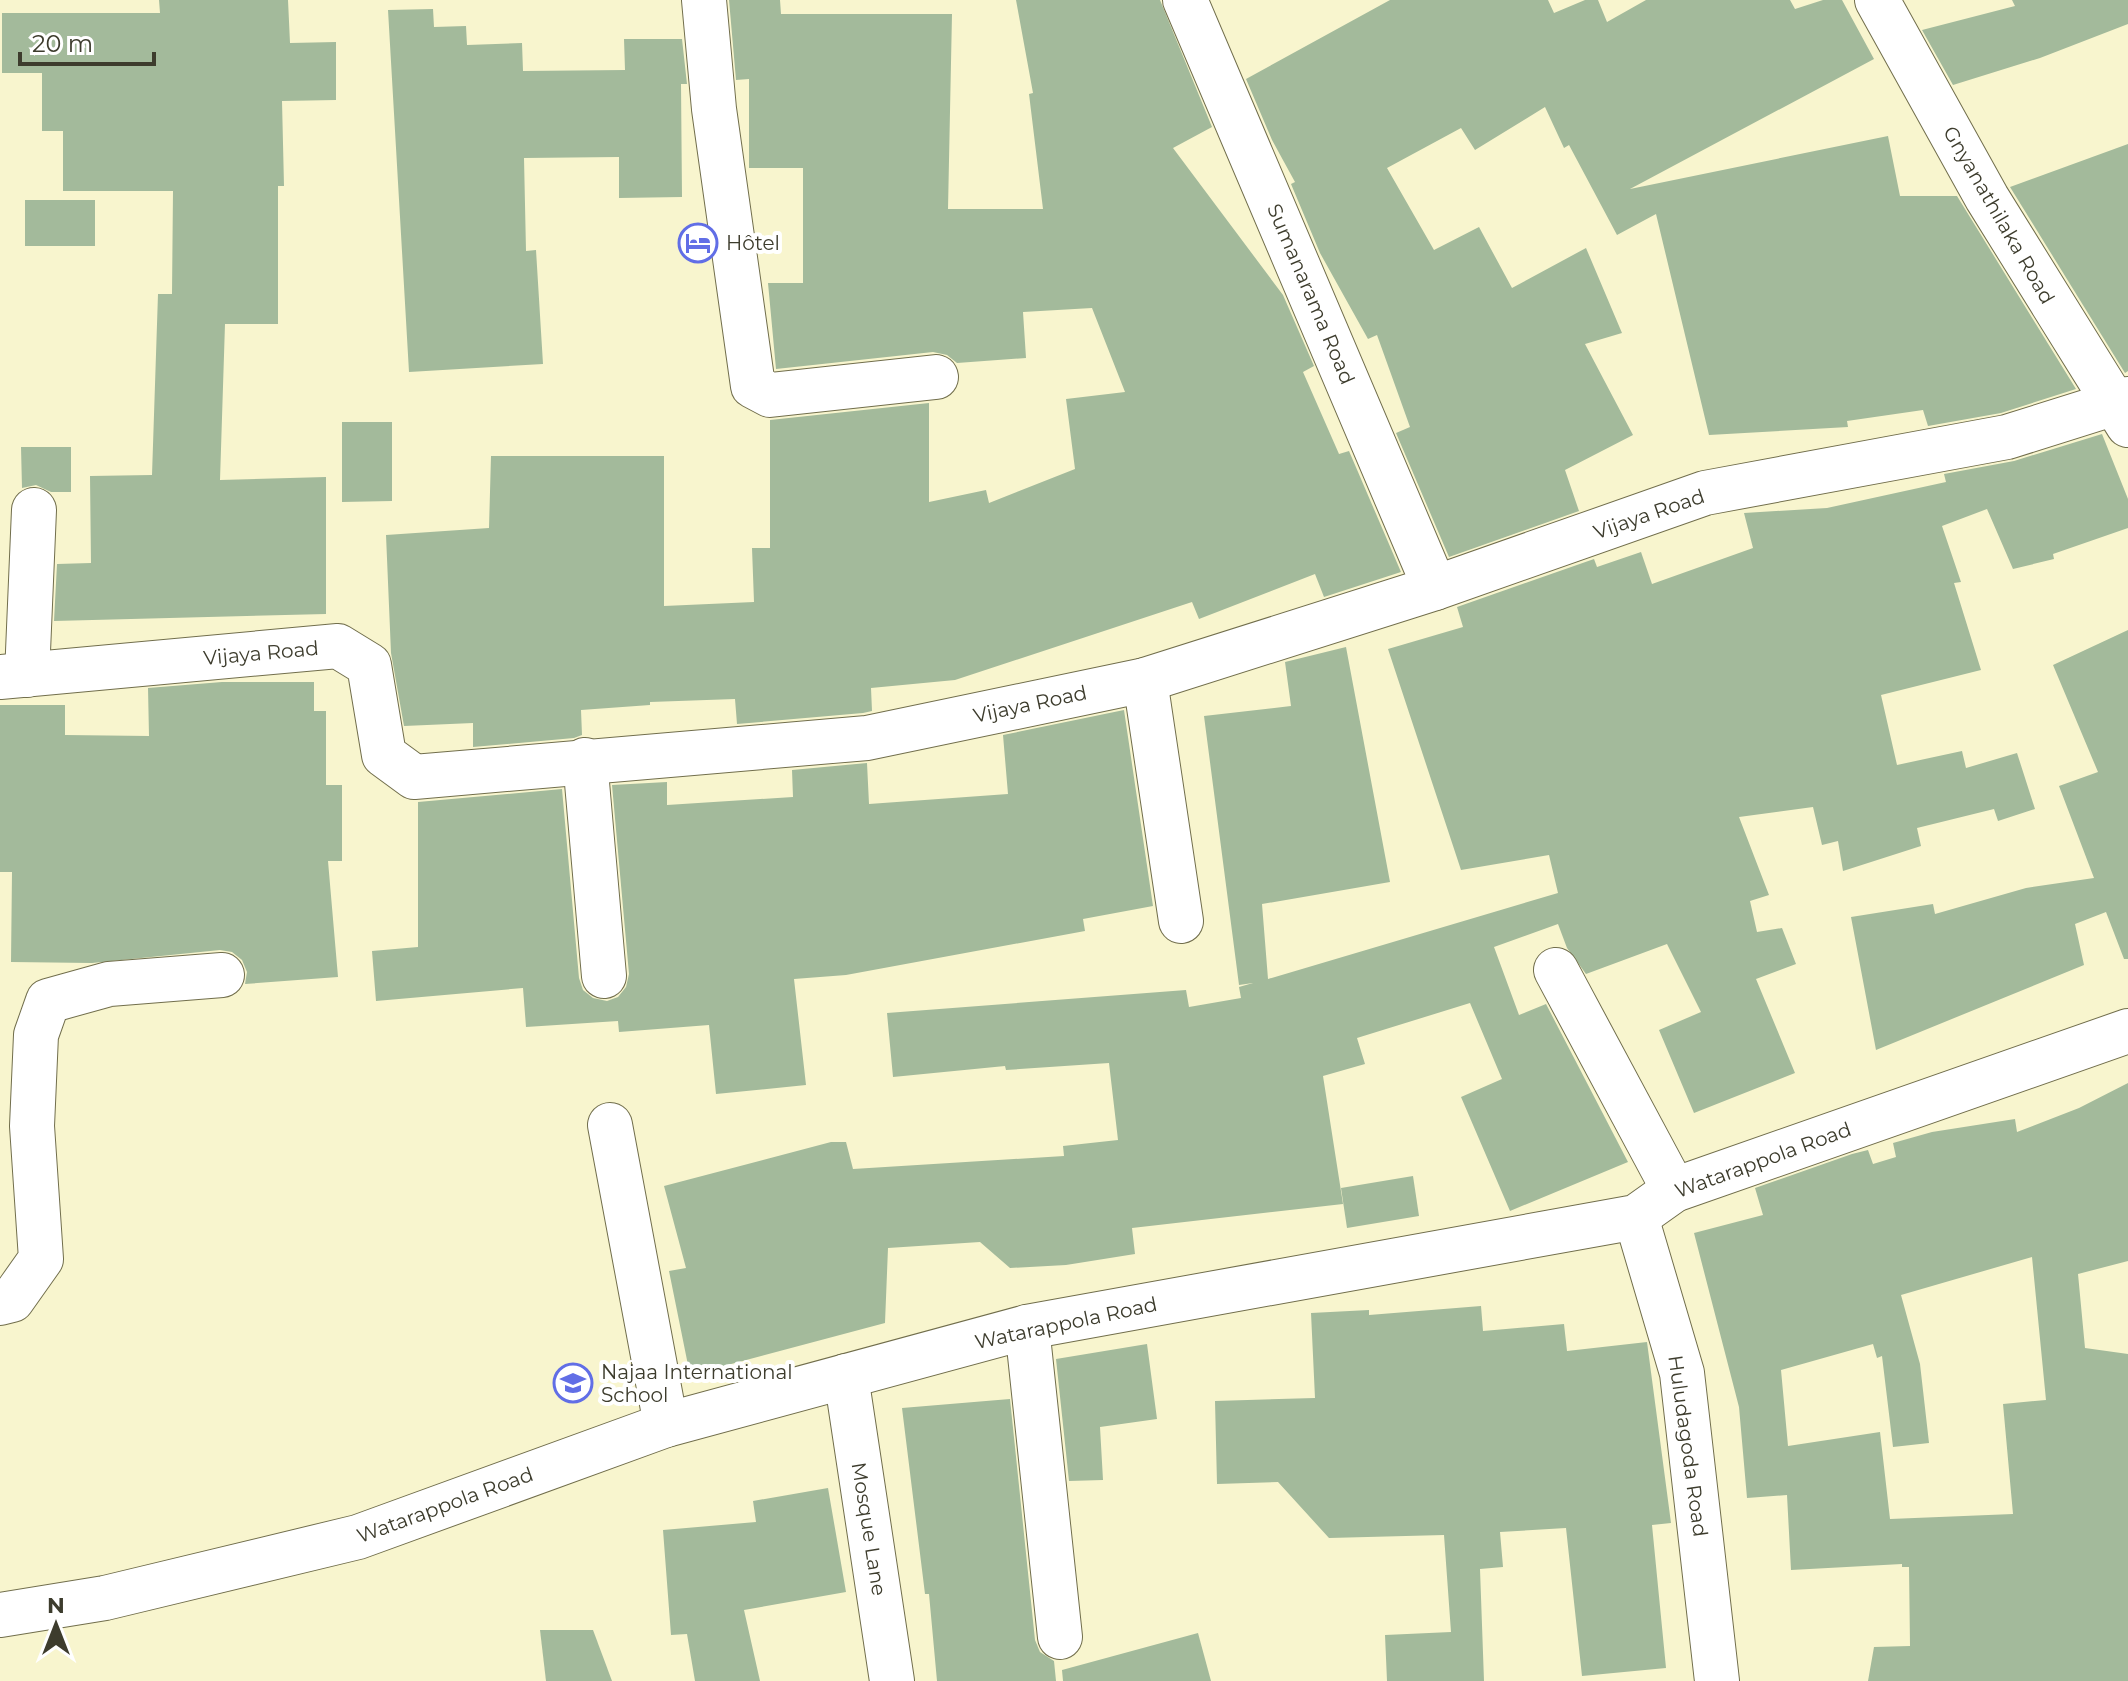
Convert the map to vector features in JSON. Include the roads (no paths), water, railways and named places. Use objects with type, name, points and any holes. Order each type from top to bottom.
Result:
[{"type":"street","points":[[704,0],[714,109],[753,386],[770,395],[936,377]]},
{"type":"street","name":"Sumanarama Road","points":[[1185,0],[1435,588]]},
{"type":"street","name":"Gnyanathilaka Road","points":[[1877,0],[1987,198],[2123,410]]},
{"type":"street","name":"Vijaya Road","points":[[13,676],[338,646],[369,665],[384,755],[414,777],[867,738],[1145,680],[1435,588],[1705,493],[2007,437],[2123,410]]},
{"type":"street","points":[[13,676],[34,510]]},
{"type":"street","points":[[1145,680],[1181,921]]},
{"type":"street","points":[[585,760],[604,976]]},
{"type":"street","points":[[1556,970],[1674,1190]]},
{"type":"street","points":[[0,1303],[12,1300],[41,1259],[32,1126],[36,1035],[48,1001],[109,984],[222,975]]},
{"type":"street","name":"Watarappola Road","points":[[0,1615],[105,1598],[358,1537],[666,1425],[1027,1327],[1636,1217],[1674,1190],[2128,1031]]},
{"type":"street","points":[[610,1125],[666,1425]]},
{"type":"street","name":"Huludagoda Road","points":[[1636,1217],[1682,1373],[1717,1681]]},
{"type":"street","points":[[1027,1327],[1060,1637]]},
{"type":"street","name":"Mosque Lane","points":[[846,1376],[892,1681]]},
{"type":"place","name":"Hôtel","points":[[698,243]]},
{"type":"place","name":"Najaa International School","points":[[573,1383]]}]
